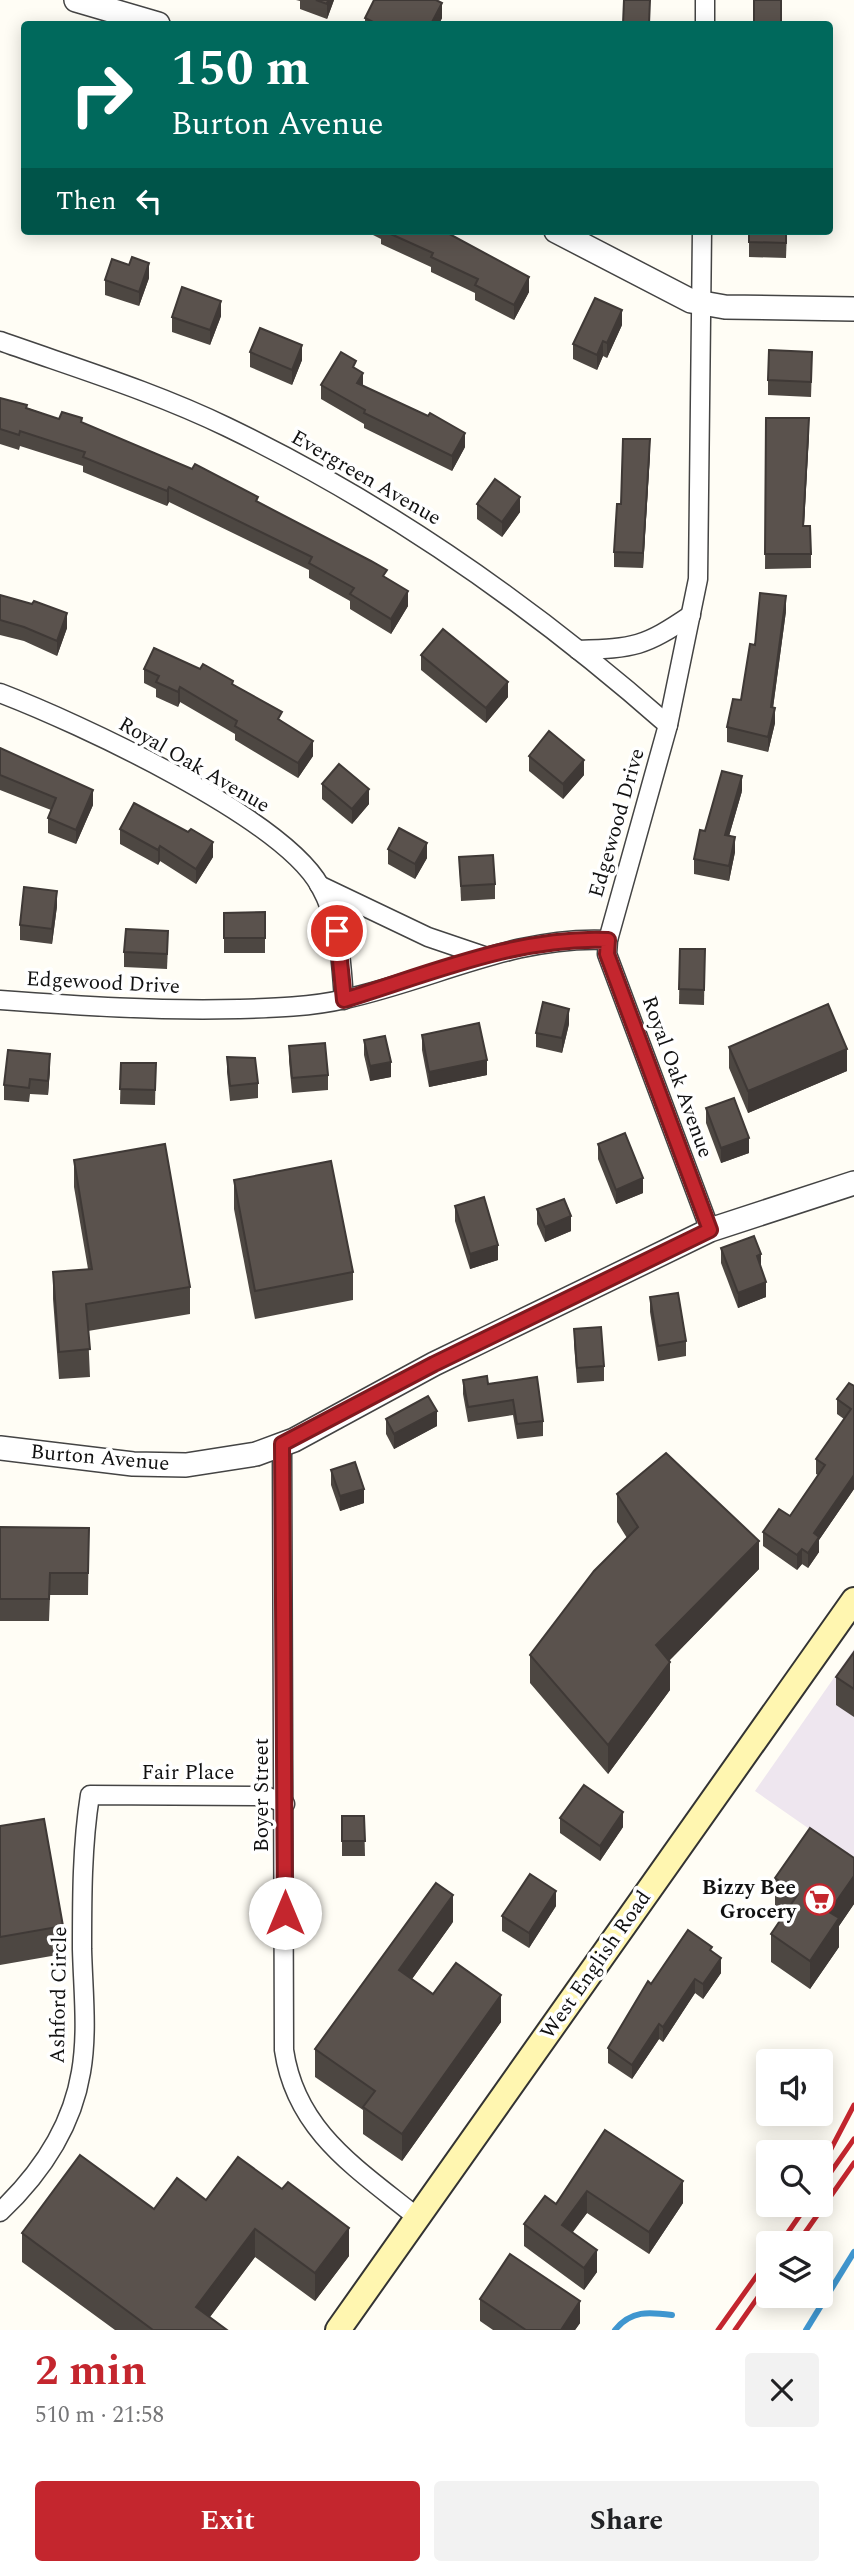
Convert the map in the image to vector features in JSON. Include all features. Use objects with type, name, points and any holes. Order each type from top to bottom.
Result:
[{"type":"main road","name":"West English Road","points":[[338,2330],[854,1600]]},
{"type":"street","points":[[76,0],[148,21]]},
{"type":"street","points":[[705,0],[705,21]]},
{"type":"street","points":[[563,235],[614,264],[691,301],[725,307],[854,309]]},
{"type":"street","name":"Edgewood Drive","points":[[0,1000],[185,1010],[275,1008],[344,1000],[484,956],[578,938],[608,940],[668,725],[698,579],[702,235]]},
{"type":"street","name":"Evergreen Avenue","points":[[0,341],[123,385],[225,426],[326,477],[402,522],[475,571],[578,650],[668,725]]},
{"type":"street","points":[[578,650],[625,648],[652,641],[691,615]]},
{"type":"street","name":"Royal Oak Avenue","points":[[0,693],[72,723],[249,819],[288,850],[319,885],[334,917],[340,946],[344,1000]]},
{"type":"street","points":[[319,885],[428,937],[484,956]]},
{"type":"street","name":"Royal Oak Avenue","points":[[608,940],[607,954],[710,1230]]},
{"type":"street","name":"Burton Avenue","points":[[0,1448],[133,1464],[186,1465],[256,1454],[282,1444],[434,1364],[710,1230],[854,1183]]},
{"type":"street","name":"Boyer Street","points":[[282,1444],[284,2050],[288,2075],[303,2109],[329,2145],[418,2218]]},
{"type":"street","name":"Fair Place","points":[[90,1795],[266,1796],[285,1804]]},
{"type":"street","name":"Ashford Circle","points":[[0,2212],[25,2188],[52,2150],[69,2114],[81,2072],[85,2018],[85,1826],[90,1795]]},
{"type":"shaded area","points":[[854,1649],[854,1860],[755,1791]]},
{"type":"building","points":[[374,0],[436,0],[442,3],[433,21],[371,21],[365,18]]},
{"type":"building","points":[[624,0],[650,0],[649,21],[623,21]]},
{"type":"building","points":[[754,0],[781,0],[781,21],[754,21]]},
{"type":"building","points":[[393,235],[451,235],[529,277],[514,305],[475,285],[478,279],[431,257],[433,253]]},
{"type":"building","points":[[749,235],[786,235],[786,243],[749,242]]},
{"type":"building","points":[[132,257],[149,263],[139,292],[105,280],[112,259],[129,265]]},
{"type":"building","points":[[182,287],[221,301],[210,330],[172,317]]},
{"type":"building","points":[[595,298],[622,310],[607,343],[603,341],[597,355],[573,344]]},
{"type":"building","points":[[260,328],[302,345],[292,370],[250,352]]},
{"type":"building","points":[[769,350],[812,352],[811,382],[768,380]]},
{"type":"building","points":[[341,352],[356,361],[353,367],[363,373],[357,383],[428,416],[430,413],[465,433],[452,456],[364,413],[365,410],[321,385]]},
{"type":"building","points":[[0,398],[27,405],[26,408],[59,419],[62,412],[82,418],[81,422],[192,469],[195,464],[258,497],[256,501],[387,570],[383,576],[408,591],[391,619],[350,594],[354,588],[309,563],[312,557],[169,487],[167,491],[83,457],[85,452],[20,431],[19,435],[0,429]]},
{"type":"building","points":[[766,418],[809,418],[803,526],[810,526],[811,554],[765,554]]},
{"type":"building","points":[[623,439],[650,439],[643,553],[614,552],[617,504],[621,504]]},
{"type":"building","points":[[495,479],[520,497],[502,522],[477,504]]},
{"type":"building","points":[[760,593],[786,596],[771,707],[775,708],[768,737],[727,727],[733,699],[741,700],[750,644],[755,645]]},
{"type":"building","points":[[0,595],[32,604],[34,601],[67,613],[57,641],[0,620]]},
{"type":"building","points":[[443,629],[508,682],[486,708],[421,655]]},
{"type":"building","points":[[154,648],[200,669],[203,664],[282,712],[278,719],[313,741],[298,763],[235,726],[237,721],[180,687],[178,692],[156,682],[159,676],[144,669]]},
{"type":"building","points":[[549,731],[584,760],[563,784],[529,756]]},
{"type":"building","points":[[0,748],[93,790],[76,830],[48,818],[56,798],[0,775]]},
{"type":"building","points":[[339,764],[369,789],[352,809],[322,784]]},
{"type":"building","points":[[722,771],[742,776],[725,835],[735,837],[729,866],[694,859],[700,830],[705,831]]},
{"type":"building","points":[[134,803],[213,842],[196,869],[160,846],[158,850],[120,829]]},
{"type":"building","points":[[399,828],[427,843],[415,864],[388,849]]},
{"type":"building","points":[[493,855],[495,884],[461,886],[459,857]]},
{"type":"building","points":[[24,887],[57,891],[52,929],[20,925]]},
{"type":"building","points":[[265,912],[265,938],[224,938],[224,913]]},
{"type":"building","points":[[126,929],[168,931],[167,954],[124,952]]},
{"type":"building","points":[[680,949],[705,949],[704,990],[679,989]]},
{"type":"building","points":[[543,1002],[569,1009],[562,1038],[536,1033]]},
{"type":"building","points":[[828,1004],[847,1049],[748,1091],[729,1047]]},
{"type":"building","points":[[479,1023],[487,1060],[429,1072],[422,1035]]},
{"type":"building","points":[[385,1036],[391,1062],[370,1066],[364,1040]]},
{"type":"building","points":[[325,1043],[328,1075],[292,1078],[289,1046]]},
{"type":"building","points":[[8,1050],[50,1054],[48,1081],[30,1079],[29,1088],[4,1085]]},
{"type":"building","points":[[227,1057],[255,1058],[258,1083],[230,1086]]},
{"type":"building","points":[[121,1063],[156,1063],[155,1090],[120,1089]]},
{"type":"building","points":[[734,1098],[749,1138],[721,1148],[706,1108]]},
{"type":"building","points":[[625,1133],[643,1178],[616,1190],[598,1144]]},
{"type":"building","points":[[165,1144],[190,1287],[86,1304],[90,1349],[59,1352],[53,1272],[92,1269],[74,1160]]},
{"type":"building","points":[[331,1161],[353,1272],[255,1291],[234,1180]]},
{"type":"building","points":[[484,1197],[498,1245],[470,1254],[455,1206]]},
{"type":"building","points":[[564,1199],[571,1216],[545,1227],[537,1209]]},
{"type":"building","points":[[754,1236],[761,1254],[757,1256],[766,1282],[738,1293],[721,1248]]},
{"type":"building","points":[[678,1293],[686,1341],[658,1346],[650,1297]]},
{"type":"building","points":[[601,1327],[604,1366],[577,1368],[574,1329]]},
{"type":"building","points":[[487,1376],[488,1384],[537,1377],[543,1421],[517,1424],[513,1400],[468,1407],[463,1380]]},
{"type":"building","points":[[849,1383],[854,1386],[854,1475],[814,1533],[819,1537],[808,1553],[802,1549],[797,1555],[763,1532],[779,1509],[790,1516],[825,1465],[816,1459],[851,1409],[837,1399]]},
{"type":"building","points":[[428,1396],[437,1411],[394,1434],[386,1419]]},
{"type":"building","points":[[666,1453],[759,1541],[656,1645],[670,1662],[608,1745],[530,1655],[594,1571],[638,1527],[617,1494]]},
{"type":"building","points":[[355,1462],[364,1489],[340,1496],[331,1470]]},
{"type":"building","points":[[0,1527],[89,1528],[88,1573],[50,1573],[49,1599],[0,1599]]},
{"type":"building","points":[[854,1652],[854,1689],[836,1677]]},
{"type":"building","points":[[584,1785],[623,1812],[600,1846],[560,1818]]},
{"type":"building","points":[[342,1816],[364,1816],[365,1841],[342,1841]]},
{"type":"building","points":[[44,1819],[63,1926],[0,1937],[0,1826]]},
{"type":"building","points":[[810,1828],[854,1858],[854,1876],[829,1912],[839,1918],[810,1961],[771,1934],[798,1894],[775,1878]]},
{"type":"building","points":[[530,1874],[556,1891],[529,1933],[502,1916]]},
{"type":"building","points":[[436,1883],[453,1895],[399,1970],[433,1994],[456,1963],[501,1995],[402,2134],[363,2107],[375,2091],[315,2049]]},
{"type":"building","points":[[688,1930],[712,1947],[710,1950],[721,1958],[703,1984],[695,1979],[663,2027],[659,2024],[632,2065],[608,2048],[648,1981],[651,1984]]},
{"type":"building","points":[[605,2130],[683,2181],[649,2232],[587,2191],[562,2225],[597,2250],[584,2268],[524,2224],[545,2196],[556,2204]]},
{"type":"building","points":[[80,2155],[154,2209],[177,2178],[206,2200],[238,2157],[282,2189],[288,2182],[349,2228],[315,2273],[255,2229],[196,2307],[227,2330],[153,2330],[22,2233]]},
{"type":"building","points":[[510,2254],[580,2301],[561,2330],[526,2330],[480,2299]]},
{"type":"waterway","points":[[806,2330],[854,2252]]},
{"type":"waterway","points":[[615,2330],[627,2319],[641,2314],[672,2315]]},
{"type":"railway","points":[[833,2145],[854,2105]]},
{"type":"railway","points":[[833,2169],[854,2139]]},
{"type":"railway","points":[[806,2231],[854,2163]]},
{"type":"railway","points":[[789,2231],[799,2217]]},
{"type":"railway","points":[[718,2330],[756,2277]]},
{"type":"railway","points":[[735,2330],[756,2300]]},
{"type":"place","name":"Bizzy Bee Grocery","points":[[819,1900]]},
{"type":"route","points":[[285,1913],[285,1502],[282,1444],[434,1364],[710,1230],[607,954],[608,940],[578,938],[484,956],[344,1000],[337,931]]}]
